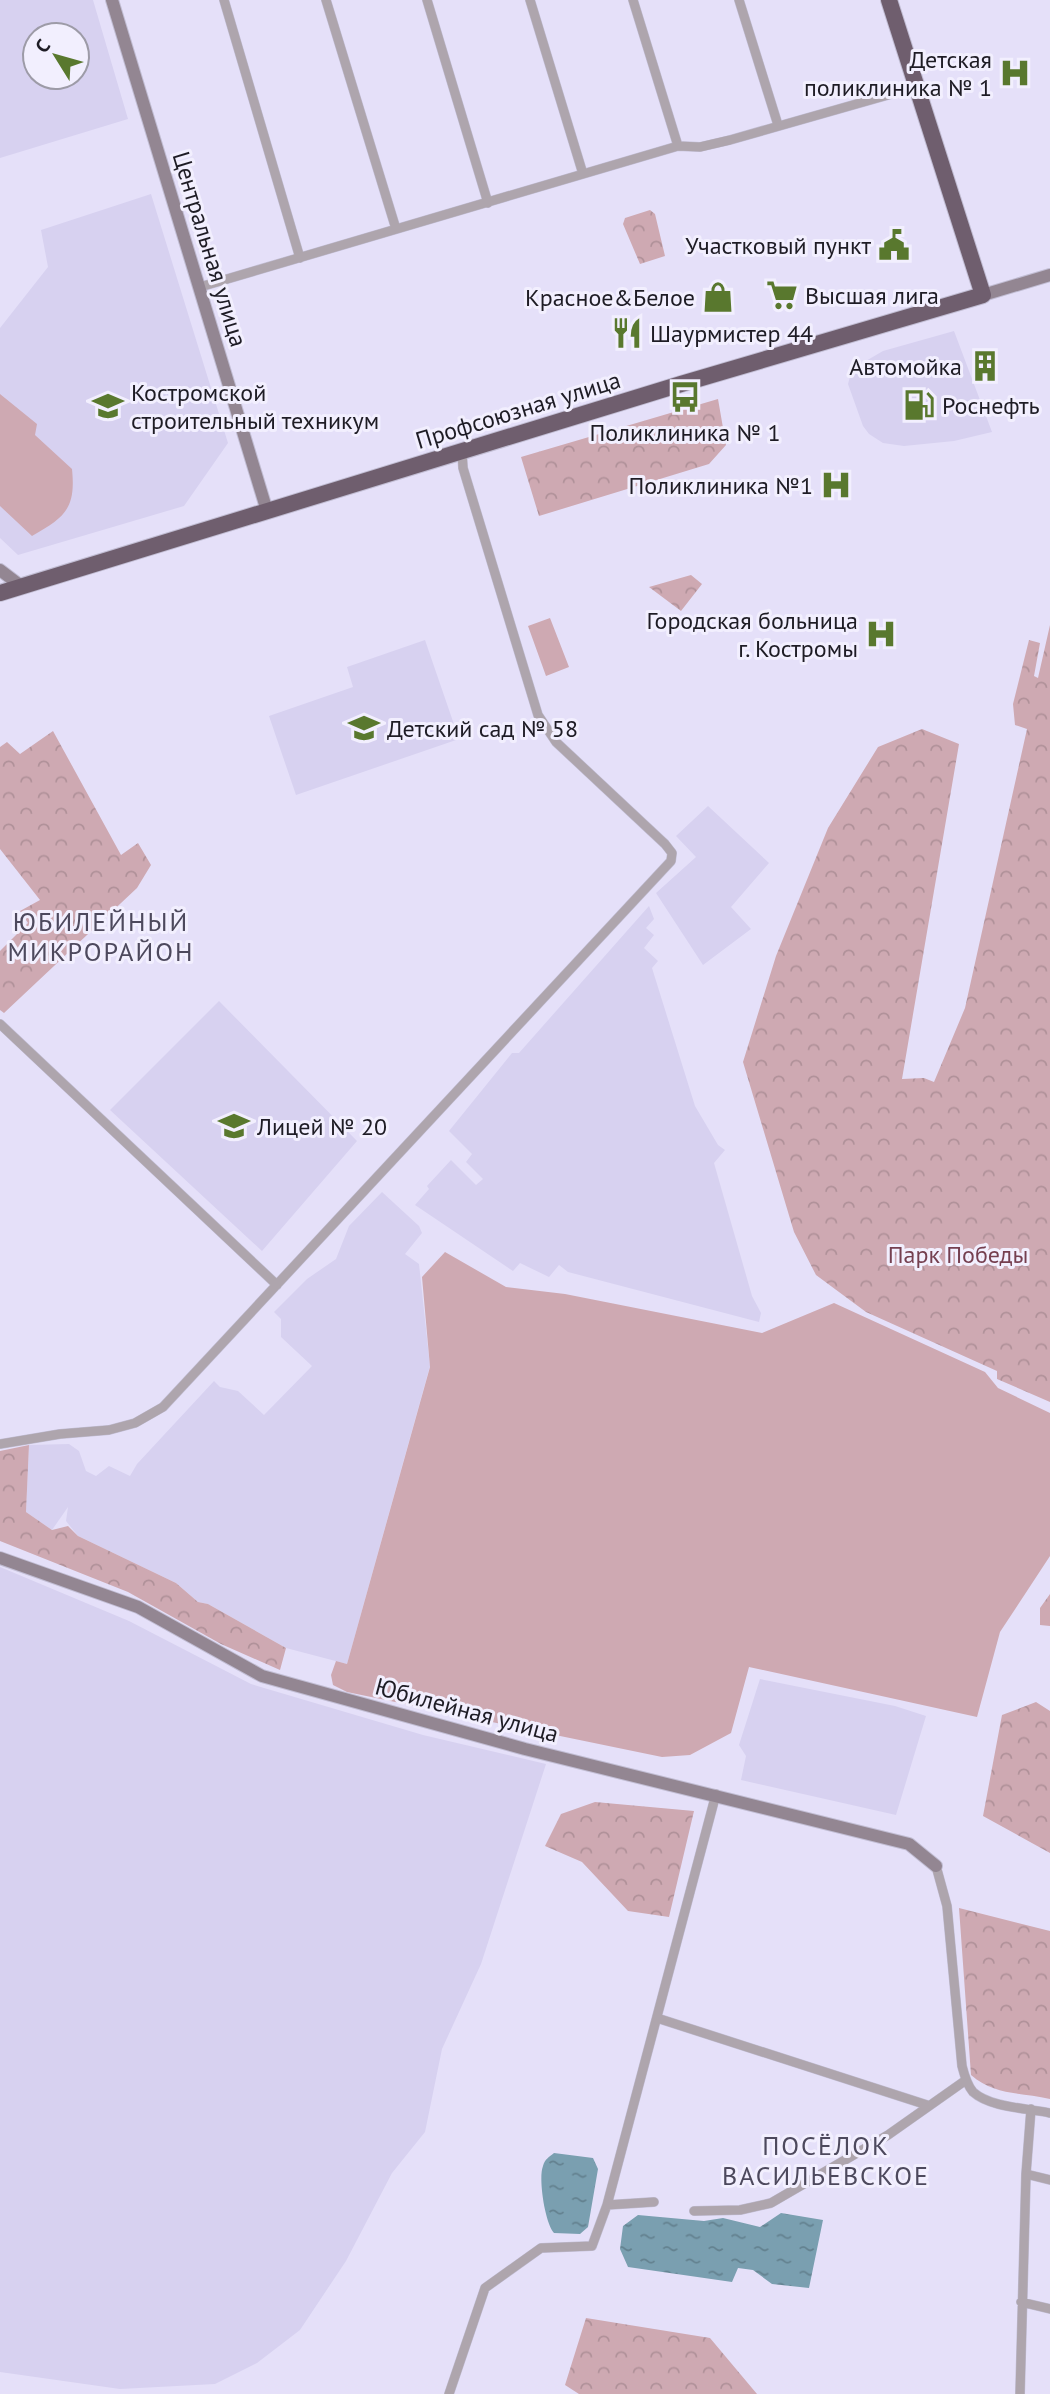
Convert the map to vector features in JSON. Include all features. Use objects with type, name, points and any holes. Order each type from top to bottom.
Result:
[{"type":"highway","points":[[889,0],[983,295]]},
{"type":"highway","name":"Профсоюзная улица","points":[[0,593],[983,295]]},
{"type":"street","name":"Центральная улица","points":[[112,0],[267,511]]},
{"type":"street","points":[[224,0],[300,258]]},
{"type":"street","points":[[326,0],[396,229]]},
{"type":"street","points":[[427,0],[488,204]]},
{"type":"street","points":[[530,0],[583,174]]},
{"type":"street","points":[[633,0],[678,146]]},
{"type":"street","points":[[739,0],[778,125]]},
{"type":"street","points":[[200,286],[488,204],[678,146],[710,145],[916,88]]},
{"type":"street","name":"Профсоюзная улица","points":[[983,295],[1050,275]]},
{"type":"street","points":[[0,1444],[60,1434],[109,1430],[135,1423],[163,1406],[671,861],[671,853],[665,844],[556,742],[538,715],[463,468],[462,451]]},
{"type":"street","points":[[0,570],[21,586]]},
{"type":"street","points":[[1,1027],[277,1285]]},
{"type":"street","name":"Юбилейная улица","points":[[0,1558],[138,1607],[262,1676],[526,1749],[909,1844],[936,1866]]},
{"type":"street","points":[[449,2394],[485,2288],[541,2248],[592,2246],[607,2205],[716,1794]]},
{"type":"street","points":[[936,1866],[947,1906],[962,2066],[966,2080],[972,2091],[985,2098],[1050,2113]]},
{"type":"street","points":[[657,2018],[927,2105]]},
{"type":"street","points":[[694,2211],[740,2210],[771,2203],[888,2135],[966,2080]]},
{"type":"street","points":[[1020,2394],[1021,2302],[1031,2109]]},
{"type":"street","points":[[1026,2174],[1050,2180]]},
{"type":"street","points":[[607,2205],[654,2202]]},
{"type":"street","points":[[1021,2302],[1050,2309]]},
{"type":"shaded area","points":[[0,0],[93,0],[128,119],[0,158]]},
{"type":"shaded area","name":"Костромской строительный техникум","points":[[151,194],[228,443],[184,506],[18,555],[0,538],[0,328],[48,267],[41,230]]},
{"type":"shaded area","name":"Роснефть","points":[[954,331],[992,432],[954,441],[904,446],[883,443],[869,434],[863,426],[848,384],[852,369],[883,351]]},
{"type":"shaded area","name":"Детский сад № 58","points":[[425,640],[459,739],[296,795],[269,716],[353,687],[347,667]]},
{"type":"shaded area","points":[[708,806],[769,863],[731,907],[751,929],[703,965],[656,893],[696,857],[676,836]]},
{"type":"shaded area","points":[[649,906],[654,919],[646,928],[654,935],[644,948],[658,961],[652,968],[695,1106],[718,1145],[725,1150],[714,1163],[752,1296],[761,1313],[759,1322],[568,1272],[559,1265],[549,1277],[520,1263],[513,1271],[415,1205],[429,1189],[427,1186],[451,1160],[476,1185],[483,1179],[466,1162],[472,1154],[449,1131],[512,1053],[519,1053]]},
{"type":"shaded area","name":"Лицей № 20","points":[[219,1001],[357,1141],[262,1251],[110,1110]]},
{"type":"shaded area","points":[[382,1192],[419,1226],[422,1233],[405,1254],[419,1264],[430,1366],[347,1664],[286,1648],[208,1604],[198,1602],[176,1583],[78,1536],[66,1521],[68,1507],[52,1530],[26,1512],[29,1445],[69,1444],[79,1451],[86,1471],[96,1476],[109,1466],[130,1476],[137,1464],[214,1381],[220,1387],[238,1391],[264,1415],[312,1366],[281,1337],[281,1319],[274,1312],[307,1279],[336,1259],[349,1226]]},
{"type":"shaded area","points":[[0,1567],[129,1621],[251,1684],[423,1735],[546,1764],[481,1964],[442,2049],[425,2132],[392,2173],[346,2261],[300,2330],[257,2363],[215,2384],[120,2389],[0,2372]]},
{"type":"shaded area","points":[[760,1679],[895,1706],[926,1716],[896,1815],[741,1780],[746,1756],[739,1745]]},
{"type":"green space","points":[[650,210],[655,214],[665,256],[640,264],[623,224],[625,218]]},
{"type":"green space","points":[[0,394],[37,424],[35,435],[72,469],[72,494],[66,510],[53,523],[32,536],[0,506]]},
{"type":"green space","points":[[718,399],[726,445],[709,464],[539,516],[521,457]]},
{"type":"green space","points":[[691,575],[702,584],[681,611],[649,587]]},
{"type":"green space","points":[[550,618],[569,667],[546,676],[528,626]]},
{"type":"green space","name":"Парк Победы","points":[[1050,625],[1050,1402],[997,1379],[997,1371],[866,1312],[816,1275],[794,1232],[743,1062],[776,956],[828,828],[878,747],[922,729],[959,744],[902,1079],[924,1078],[934,1082],[965,1008],[1027,729],[1015,725],[1013,704],[1029,640],[1040,643],[1034,676],[1038,678]]},
{"type":"green space","points":[[53,731],[121,855],[138,843],[151,865],[137,888],[4,1013],[0,1010],[0,951],[28,923],[20,911],[40,900],[0,849],[0,747],[7,742],[20,754]]},
{"type":"green space","points":[[445,1252],[506,1287],[565,1294],[762,1333],[834,1303],[985,1372],[998,1388],[1050,1413],[1050,1556],[1000,1632],[977,1717],[749,1667],[731,1733],[690,1755],[662,1757],[347,1692],[333,1685],[331,1675],[336,1661],[347,1664],[430,1367],[422,1277]]},
{"type":"green space","points":[[29,1445],[26,1512],[52,1530],[68,1526],[78,1536],[176,1583],[198,1602],[208,1604],[286,1648],[280,1670],[221,1644],[128,1592],[0,1541],[0,1451]]},
{"type":"green space","points":[[1050,1594],[1050,1626],[1040,1625],[1040,1608]]},
{"type":"green space","points":[[1036,1702],[1050,1711],[1050,1853],[983,1816],[1002,1715]]},
{"type":"green space","points":[[595,1802],[694,1811],[669,1917],[628,1911],[582,1862],[545,1846],[561,1814]]},
{"type":"green space","points":[[959,1908],[1050,1931],[1050,2099],[989,2087],[971,2075]]},
{"type":"green space","points":[[586,2318],[710,2338],[757,2394],[579,2394],[565,2385]]},
{"type":"water","points":[[554,2153],[593,2158],[598,2169],[588,2227],[580,2234],[554,2233],[545,2211],[542,2172],[547,2158]]},
{"type":"water","points":[[781,2213],[823,2220],[809,2288],[772,2284],[753,2270],[738,2268],[732,2282],[628,2267],[620,2249],[623,2226],[638,2215],[704,2221],[723,2218],[760,2227]]},
{"type":"place","name":"Детская поликлиника № 1","points":[[1015,73]]},
{"type":"place","name":"Участковый пункт","points":[[894,245]]},
{"type":"place","name":"Высшая лига","points":[[782,295]]},
{"type":"place","name":"Красное&Белое","points":[[718,297]]},
{"type":"place","name":"Шаурмистер 44","points":[[627,333]]},
{"type":"place","name":"Автомойка","points":[[985,366]]},
{"type":"place","name":"Поликлиника № 1","points":[[685,397]]},
{"type":"place","name":"Роснефть","points":[[919,405]]},
{"type":"place","name":"Костромской строительный техникум","points":[[108,406]]},
{"type":"place","name":"Поликлиника №1","points":[[836,485]]},
{"type":"place","name":"Городская больница г. Костромы","points":[[881,634]]},
{"type":"place","name":"Детский сад № 58","points":[[364,728]]},
{"type":"place","name":"Лицей № 20","points":[[234,1126]]},
{"type":"district","name":"ЮБИЛЕЙНЫЙ МИКРОРАЙОН","points":[[101,936]]},
{"type":"district","name":"ПОСЁЛОК ВАСИЛЬЕВСКОЕ","points":[[826,2160]]}]
